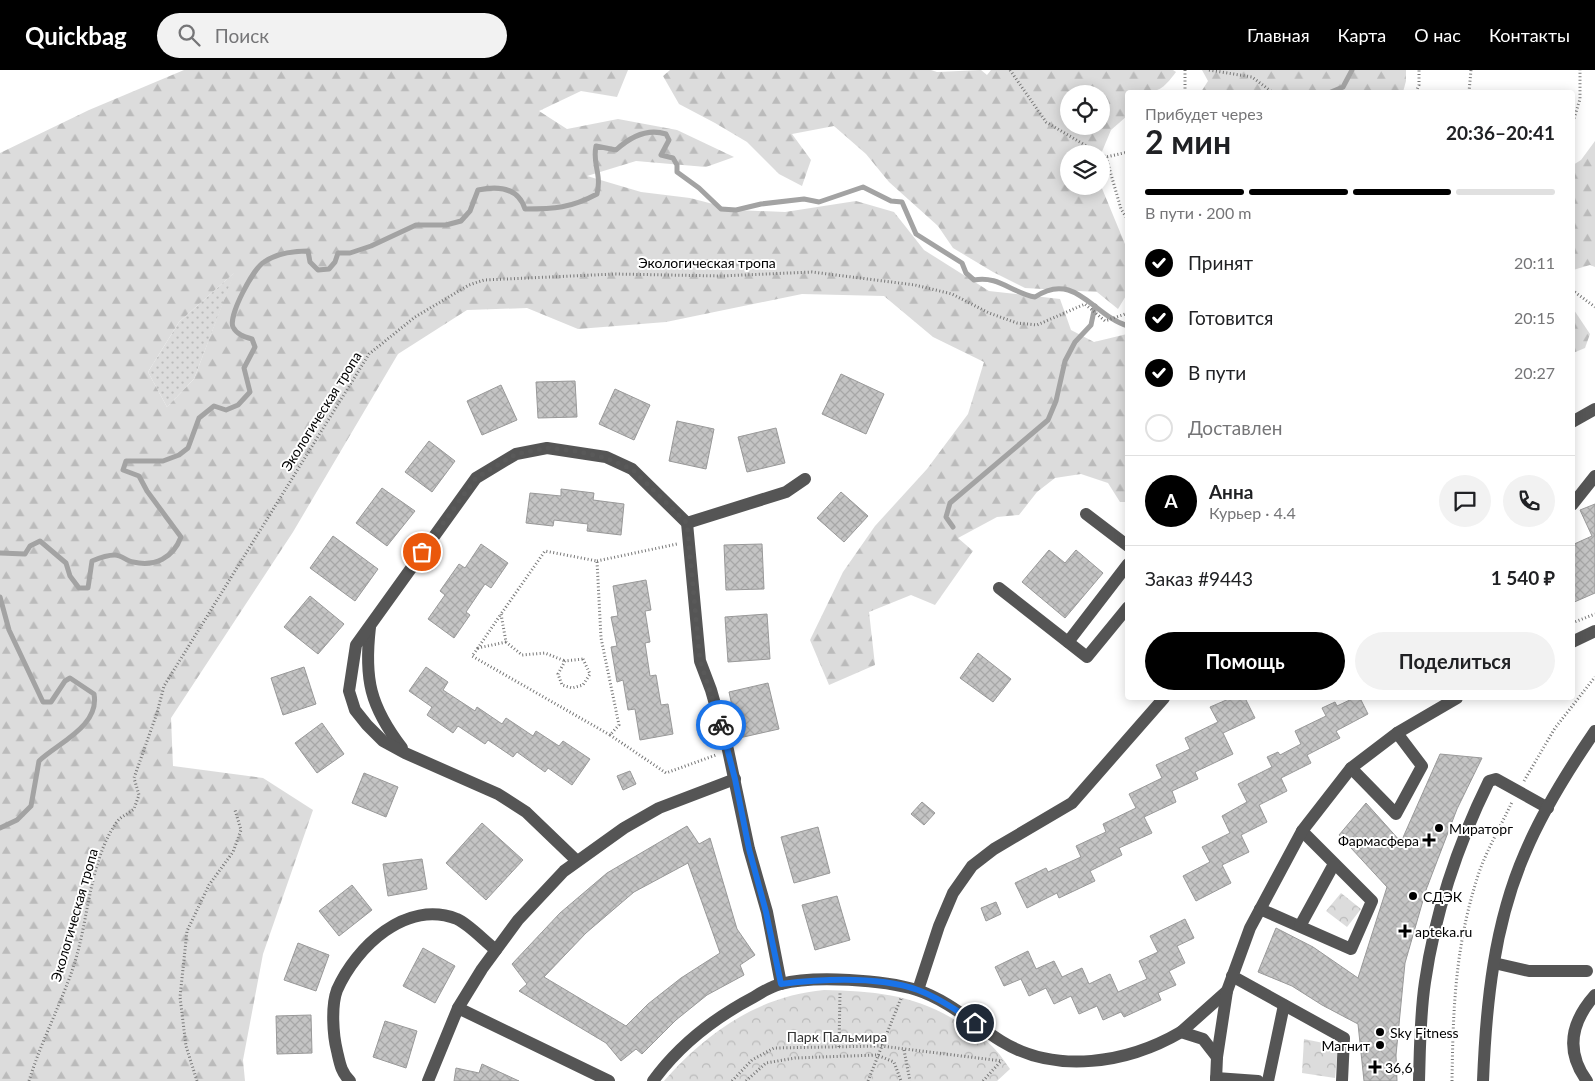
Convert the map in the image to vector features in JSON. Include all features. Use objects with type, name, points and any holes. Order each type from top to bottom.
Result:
[{"type":"street","points":[[1575,420],[1595,409]]},
{"type":"street","points":[[578,861],[526,812],[498,794],[405,753],[383,740],[366,725],[356,710],[349,691],[356,644],[476,478],[516,454],[547,448],[606,458],[632,469],[687,523],[700,661],[711,690],[728,750],[781,984]]},
{"type":"street","points":[[1575,501],[1595,476]]},
{"type":"street","points":[[687,523],[786,492],[805,479]]},
{"type":"street","points":[[1086,514],[1125,544]]},
{"type":"street","points":[[1068,642],[1125,568]]},
{"type":"street","points":[[999,588],[1087,657],[1125,611]]},
{"type":"street","points":[[370,625],[366,659],[371,692],[384,725],[405,753]]},
{"type":"street","points":[[1575,641],[1595,631]]},
{"type":"street","points":[[1575,642],[1595,642]]},
{"type":"street","points":[[911,989],[953,893],[972,866],[994,849],[1072,803],[1162,700]]},
{"type":"street","points":[[1258,1081],[1216,1079],[1226,991],[1250,928],[1302,831],[1351,768],[1397,733],[1454,700]]},
{"type":"street","points":[[1483,1081],[1487,1011],[1494,963],[1511,890],[1525,852],[1548,808],[1595,730]]},
{"type":"street","points":[[1351,768],[1396,814],[1422,766],[1397,733]]},
{"type":"street","points":[[428,1081],[458,1008],[518,920],[564,871],[624,828],[659,808],[735,779]]},
{"type":"street","points":[[1419,1081],[1420,1027],[1425,981],[1434,935],[1451,874],[1489,781],[1496,779],[1548,808]]},
{"type":"street","points":[[1260,909],[1351,948],[1372,901],[1302,831]]},
{"type":"street","points":[[1300,926],[1334,864]]},
{"type":"street","points":[[350,1081],[342,1073],[332,1034],[337,992],[369,943],[403,920],[421,916],[439,916],[458,920],[496,950]]},
{"type":"street","points":[[1494,963],[1529,971],[1587,971]]},
{"type":"street","points":[[1232,976],[1344,1038],[1342,1081]]},
{"type":"street","points":[[653,1081],[681,1047],[709,1024],[781,984],[840,980],[911,989],[944,1002],[1012,1047],[1035,1057],[1054,1060],[1109,1060],[1147,1050],[1181,1032],[1226,991]]},
{"type":"street","points":[[1587,1081],[1577,1067],[1572,1036],[1582,1010],[1595,996]]},
{"type":"street","points":[[1268,1081],[1284,1005]]},
{"type":"street","points":[[458,1008],[610,1081]]},
{"type":"street","points":[[1181,1032],[1203,1039],[1217,1057]]},
{"type":"path","points":[[1010,70],[1046,122],[1086,145]]},
{"type":"path","points":[[1185,70],[1185,90]]},
{"type":"path","points":[[1209,70],[1252,77],[1269,90]]},
{"type":"path","points":[[1417,90],[1419,85],[1419,70]]},
{"type":"path","points":[[1468,90],[1471,70]]},
{"type":"path","points":[[1575,115],[1580,99],[1580,70]]},
{"type":"path","points":[[1110,156],[1125,153]]},
{"type":"path","points":[[1110,171],[1121,209],[1125,215]]},
{"type":"path","name":"Экологическая тропа","points":[[28,1081],[38,1051],[73,967],[98,860],[116,823],[123,815],[134,809],[138,797],[134,778],[157,714],[164,686],[369,354],[415,317],[469,285],[481,280],[586,275],[721,276],[812,272],[915,285],[952,294],[990,313],[1017,323],[1037,325],[1085,304],[1105,321],[1125,313]]},
{"type":"path","points":[[1575,292],[1595,307]]},
{"type":"path","points":[[688,542],[597,561],[545,551],[472,656],[610,735],[666,773],[728,750]]},
{"type":"path","points":[[597,561],[601,638],[619,725],[610,735]]},
{"type":"path","points":[[501,614],[506,642],[522,655],[545,653],[565,661],[583,659],[590,674],[582,685],[572,688],[562,685],[558,674],[565,661]]},
{"type":"path","points":[[1575,622],[1595,614]]},
{"type":"path","points":[[478,648],[506,642]]},
{"type":"path","points":[[1452,1081],[1455,977],[1476,880],[1518,790],[1555,728],[1595,677]]},
{"type":"path","points":[[197,1081],[186,1046],[180,997],[187,931],[209,885],[234,852],[240,830],[235,810]]},
{"type":"path","points":[[839,1047],[840,980]]},
{"type":"path","points":[[868,1081],[881,1046],[911,989]]},
{"type":"path","points":[[732,1081],[752,1060],[774,1048],[881,1046],[1002,1060]]},
{"type":"path","points":[[983,1081],[1012,1047]]},
{"type":"path","points":[[904,1050],[910,1081]]},
{"type":"path","points":[[746,1081],[762,1066],[774,1061],[878,1055],[894,1062],[901,1081]]},
{"type":"green space","points":[[184,70],[628,70],[617,97],[581,91],[539,111],[567,129],[618,119],[677,130],[734,157],[706,167],[636,161],[587,176],[641,192],[690,198],[736,210],[785,212],[856,201],[894,212],[924,250],[989,291],[1060,299],[1071,330],[1094,342],[1125,334],[1125,502],[1120,502],[1108,483],[1081,474],[1055,478],[1037,492],[1019,515],[997,517],[958,538],[973,551],[935,605],[911,595],[869,612],[875,665],[829,685],[810,640],[843,572],[875,526],[927,469],[968,414],[984,362],[933,337],[884,296],[802,294],[666,322],[578,329],[527,308],[467,310],[398,354],[293,532],[171,718],[173,766],[263,778],[313,810],[263,954],[243,1060],[245,1081],[0,1081],[0,153],[89,110]],"holes":[[[234,273],[194,379],[167,407],[148,372],[179,322]]]},
{"type":"green space","points":[[670,70],[931,70],[937,72],[981,70],[987,75],[991,70],[1173,70],[1176,72],[1165,85],[1157,90],[1125,90],[1125,118],[1110,132],[1110,85],[1060,85],[1060,135],[1109,135],[1105,145],[1060,145],[1060,195],[1105,195],[1125,244],[1125,297],[1118,309],[1097,292],[1025,288],[993,272],[953,248],[938,226],[889,182],[866,154],[834,126],[792,134],[811,160],[802,186],[779,174],[747,142],[679,104],[663,76]]},
{"type":"green space","points":[[1202,70],[1406,70],[1404,90],[1202,90],[1208,81]]},
{"type":"green space","points":[[1595,141],[1595,267],[1590,265],[1575,269],[1575,164],[1581,160]]},
{"type":"green space","points":[[235,272],[194,379],[167,407],[148,372],[179,322]]},
{"type":"green space","points":[[1575,312],[1590,334],[1585,348],[1575,352]]},
{"type":"green space","points":[[1341,893],[1361,909],[1347,927],[1326,911]]},
{"type":"green space","name":"Парк Пальмира","points":[[824,990],[879,994],[913,1001],[930,1007],[984,1039],[994,1048],[1010,1069],[997,1081],[664,1081],[697,1047],[735,1020],[777,1000]]},
{"type":"green space","points":[[1304,1039],[1338,1046],[1335,1078],[1302,1073]]},
{"type":"building","points":[[841,374],[884,394],[866,434],[822,414]]},
{"type":"building","points":[[575,381],[577,417],[538,418],[536,382]]},
{"type":"building","points":[[501,385],[517,420],[482,435],[467,401]]},
{"type":"building","points":[[615,389],[650,405],[634,440],[599,424]]},
{"type":"building","points":[[677,421],[714,429],[706,469],[669,461]]},
{"type":"building","points":[[776,428],[785,463],[747,472],[738,437]]},
{"type":"building","points":[[429,441],[455,461],[432,492],[405,472]]},
{"type":"building","points":[[382,488],[415,511],[387,546],[356,523]]},
{"type":"building","points":[[561,489],[594,493],[593,500],[624,504],[621,535],[587,531],[588,524],[554,520],[553,526],[526,523],[530,493],[561,496]]},
{"type":"building","points":[[841,492],[868,516],[844,542],[817,518]]},
{"type":"building","points":[[1595,504],[1595,593],[1575,602],[1575,544],[1592,536],[1580,510]]},
{"type":"building","points":[[333,536],[378,569],[355,601],[310,568]]},
{"type":"building","points":[[481,544],[508,563],[491,588],[485,584],[466,612],[470,615],[454,638],[428,619],[445,595],[440,591],[459,564],[465,568]]},
{"type":"building","points":[[762,544],[764,589],[726,590],[724,545]]},
{"type":"building","points":[[1049,550],[1065,563],[1076,550],[1103,573],[1065,618],[1022,582]]},
{"type":"building","points":[[646,580],[651,610],[645,611],[650,642],[645,643],[650,676],[656,675],[661,705],[668,704],[673,734],[640,740],[635,709],[628,710],[623,680],[617,682],[611,647],[617,646],[611,617],[618,616],[613,586]]},
{"type":"building","points":[[310,596],[344,624],[318,654],[284,627]]},
{"type":"building","points":[[767,614],[770,659],[728,662],[725,617]]},
{"type":"building","points":[[978,653],[1011,679],[993,702],[960,678]]},
{"type":"building","points":[[304,667],[316,704],[283,715],[271,678]]},
{"type":"building","points":[[426,667],[448,682],[443,690],[475,711],[477,707],[502,724],[506,718],[533,736],[536,731],[559,746],[563,741],[590,759],[572,785],[548,768],[545,772],[517,752],[513,757],[488,740],[485,744],[458,726],[453,733],[427,715],[432,707],[409,691]]},
{"type":"building","points":[[768,683],[779,729],[739,738],[729,692]]},
{"type":"building","points":[[1226,700],[1246,700],[1255,718],[1223,733],[1233,754],[1195,772],[1198,779],[1172,791],[1176,802],[1144,817],[1152,833],[1119,848],[1122,855],[1090,871],[1095,881],[1059,898],[1057,893],[1027,908],[1015,883],[1046,868],[1048,872],[1081,857],[1076,846],[1106,832],[1103,824],[1136,808],[1129,794],[1162,778],[1156,765],[1190,749],[1185,738],[1218,722],[1210,707]]},
{"type":"building","points":[[1350,700],[1361,700],[1368,714],[1336,731],[1340,738],[1307,755],[1311,763],[1281,778],[1287,791],[1259,805],[1267,822],[1241,835],[1249,852],[1222,865],[1231,883],[1196,901],[1183,876],[1210,862],[1202,847],[1230,833],[1222,816],[1247,802],[1238,784],[1272,767],[1267,757],[1278,752],[1280,755],[1301,744],[1295,731],[1326,716],[1322,708],[1335,702],[1337,706]]},
{"type":"building","points":[[322,723],[344,754],[317,773],[295,743]]},
{"type":"building","points":[[1440,754],[1482,758],[1457,809],[1426,890],[1405,963],[1396,1055],[1397,1081],[1364,1081],[1358,1024],[1292,986],[1258,972],[1276,928],[1313,947],[1358,978],[1387,887],[1339,835],[1366,803],[1401,842]]},
{"type":"building","points":[[630,771],[636,784],[623,790],[617,776]]},
{"type":"building","points":[[364,773],[398,787],[386,817],[352,803]]},
{"type":"building","points":[[922,802],[935,813],[924,825],[911,814]]},
{"type":"building","points":[[482,823],[523,860],[486,900],[446,863]]},
{"type":"building","points":[[687,826],[699,844],[710,838],[737,929],[755,955],[740,965],[744,975],[707,995],[676,1020],[642,1054],[636,1049],[621,1061],[606,1043],[519,991],[527,984],[512,964],[560,913],[607,873]],"holes":[[[688,863],[720,953],[681,978],[648,1004],[626,1026],[544,977],[586,933],[634,892]]]},
{"type":"building","points":[[818,827],[830,873],[794,883],[781,837]]},
{"type":"building","points":[[422,859],[427,889],[388,896],[383,864]]},
{"type":"building","points":[[352,885],[372,910],[339,936],[319,911]]},
{"type":"building","points":[[837,896],[850,940],[815,950],[802,905]]},
{"type":"building","points":[[996,902],[1001,914],[986,921],[981,908]]},
{"type":"building","points":[[1185,919],[1194,938],[1177,946],[1185,963],[1169,971],[1176,985],[1158,993],[1161,1000],[1124,1017],[1121,1012],[1103,1020],[1097,1006],[1079,1014],[1071,996],[1054,1004],[1046,988],[1029,996],[1021,979],[1004,986],[995,967],[1028,951],[1036,969],[1054,961],[1062,977],[1082,968],[1089,984],[1110,974],[1118,992],[1147,979],[1139,961],[1158,952],[1150,936]]},
{"type":"building","points":[[298,943],[329,955],[316,991],[284,980]]},
{"type":"building","points":[[423,948],[455,966],[435,1003],[403,986]]},
{"type":"building","points":[[311,1015],[312,1053],[277,1054],[276,1016]]},
{"type":"building","points":[[385,1021],[417,1031],[406,1068],[373,1057]]},
{"type":"building","points":[[482,1064],[519,1081],[454,1081],[456,1068],[479,1073]]},
{"type":"waterway","points":[[1336,90],[1343,87],[1352,70]]},
{"type":"waterway","points":[[0,553],[25,554],[30,546],[40,541],[66,563],[70,576],[79,588],[88,588],[92,561],[115,555],[133,562],[149,563],[162,559],[173,550],[181,537],[147,491],[139,476],[123,470],[126,461],[163,461],[179,455],[188,448],[199,418],[214,406],[226,410],[238,405],[250,392],[244,368],[255,347],[252,339],[241,335],[235,330],[232,321],[243,293],[259,266],[264,262],[274,256],[285,253],[308,251],[310,262],[318,270],[329,269],[335,262],[338,253],[350,253],[371,246],[416,225],[446,225],[461,221],[470,211],[478,190],[499,188],[512,192],[522,202],[525,209],[554,208],[579,202],[597,194],[596,146],[616,150],[633,138],[645,133],[659,132],[666,134],[669,140],[661,155],[673,158],[677,165],[677,172],[699,188],[721,209],[736,210],[761,204],[804,199],[819,202],[863,187],[891,201],[902,202],[916,234],[962,263],[966,273],[974,280],[983,279],[998,282],[1035,297],[1049,290],[1061,289],[1073,292],[1116,321],[1125,325]]},
{"type":"waterway","points":[[953,527],[946,517],[950,503],[1048,420],[1056,401],[1065,361],[1075,342],[1091,325],[1095,306]]},
{"type":"waterway","points":[[0,597],[9,630],[43,702],[51,702],[65,681],[70,678],[94,694],[94,705],[91,715],[84,725],[39,761],[31,806],[17,820],[0,828]]},
{"type":"way so far","points":[[422,552],[476,478],[516,454],[547,448],[576,451],[606,458],[632,469],[687,523],[700,661],[721,725]]},
{"type":"place","name":"Мираторг","points":[[1439,828]]},
{"type":"place","name":"Фармасфера","points":[[1429,840]]},
{"type":"place","name":"СДЭК","points":[[1413,896]]},
{"type":"place","name":"apteka.ru","points":[[1405,931]]},
{"type":"place","name":"Sky Fitness","points":[[1380,1032]]},
{"type":"place","name":"Магнит","points":[[1380,1045]]},
{"type":"place","name":"36,6","points":[[1375,1067]]},
{"type":"route","points":[[721,725],[735,779],[749,849],[766,912],[781,984],[806,980],[840,980],[864,981],[905,987],[918,990],[944,1002],[975,1023]]}]
